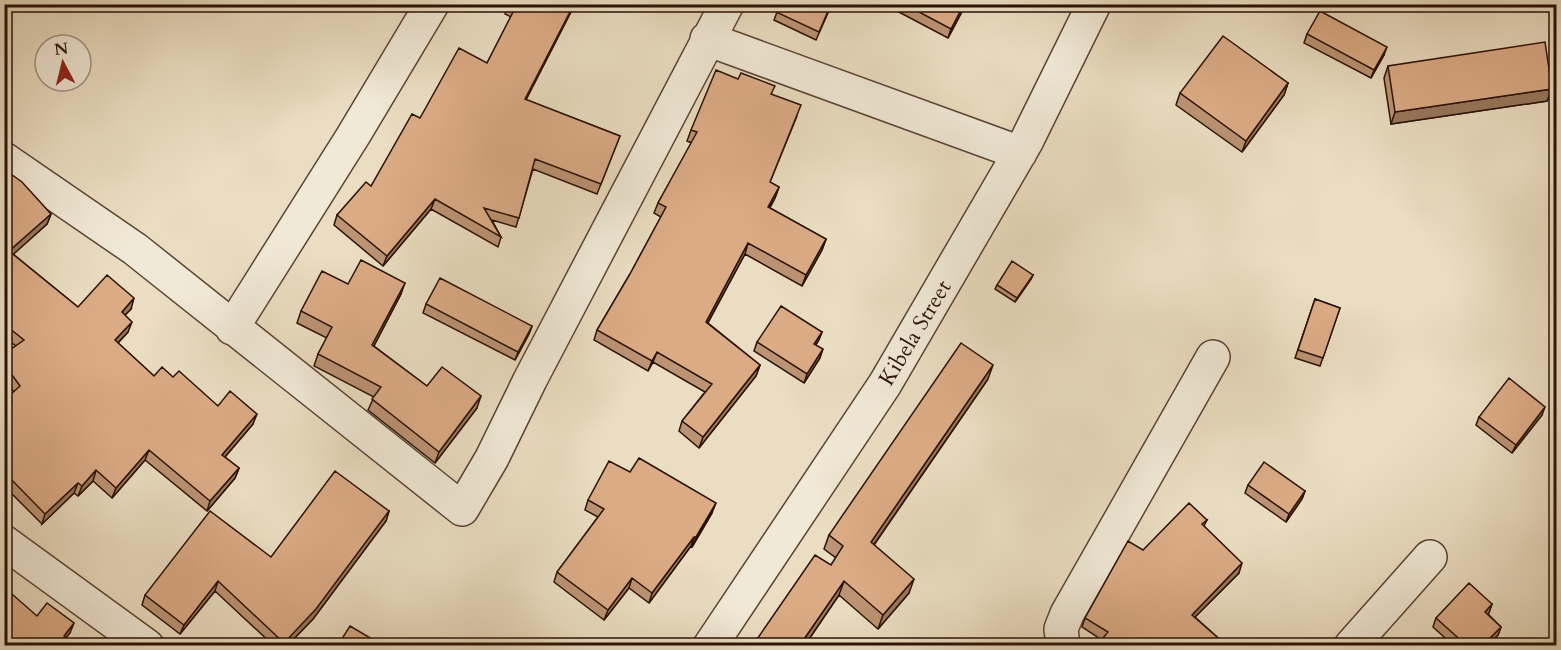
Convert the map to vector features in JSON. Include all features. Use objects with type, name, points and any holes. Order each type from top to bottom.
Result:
[{"type":"street","points":[[232,328],[353,136],[432,4]]},
{"type":"street","points":[[4,159],[135,249],[462,509],[492,458],[530,380],[727,4]]},
{"type":"street","name":"Kibela Street","points":[[710,645],[885,384],[1020,153],[1094,4]]},
{"type":"street","points":[[707,39],[1020,153]]},
{"type":"street","points":[[1063,645],[1061,629],[1067,614],[1213,357]]},
{"type":"street","points":[[4,542],[147,645]]},
{"type":"street","points":[[1351,645],[1430,556]]},
{"type":"building","points":[[509,4],[574,4],[525,99],[620,136],[601,184],[535,159],[519,218],[484,208],[501,237],[435,199],[387,256],[337,215],[366,182],[371,186],[412,114],[420,118],[459,48],[487,63],[515,8]]},
{"type":"building","points":[[780,4],[831,4],[819,32],[776,12]]},
{"type":"building","points":[[904,4],[964,4],[951,29]]},
{"type":"building","points":[[1320,11],[1387,47],[1374,70],[1307,34]]},
{"type":"building","points":[[1223,36],[1288,83],[1246,141],[1180,93]]},
{"type":"building","points":[[1545,42],[1552,89],[1395,112],[1388,66]]},
{"type":"building","points":[[716,70],[738,79],[741,73],[775,86],[771,94],[801,105],[770,182],[779,187],[768,207],[826,239],[806,275],[748,243],[706,322],[760,365],[703,437],[682,421],[712,384],[657,352],[652,361],[597,330],[666,207],[658,203],[697,132],[691,130]]},
{"type":"building","points":[[8,172],[22,182],[51,214],[9,251],[78,307],[107,275],[134,298],[122,312],[132,322],[115,340],[154,376],[162,367],[173,377],[179,371],[218,406],[230,391],[257,414],[222,455],[239,468],[210,501],[149,450],[116,488],[96,470],[82,486],[78,483],[45,514],[4,472],[4,410],[12,402],[8,397],[20,386],[4,364],[4,354],[24,340],[4,324],[4,176]]},
{"type":"building","points":[[361,260],[405,283],[372,345],[427,386],[442,367],[481,396],[439,452],[372,399],[381,387],[318,354],[332,327],[301,311],[322,271],[348,284]]},
{"type":"building","points":[[1012,261],[1033,275],[1017,298],[997,285]]},
{"type":"building","points":[[440,278],[532,326],[518,352],[426,304]]},
{"type":"building","points":[[1315,299],[1340,308],[1323,358],[1298,350]]},
{"type":"building","points":[[781,306],[822,332],[814,344],[823,349],[807,374],[757,342]]},
{"type":"building","points":[[961,343],[993,365],[871,542],[914,579],[883,615],[844,581],[800,645],[753,645],[815,555],[831,565],[843,546],[829,535]]},
{"type":"building","points":[[1509,378],[1545,407],[1516,445],[1479,417]]},
{"type":"building","points":[[639,458],[716,503],[696,537],[652,593],[632,578],[608,610],[557,572],[604,509],[588,500],[609,461],[630,472]]},
{"type":"building","points":[[1264,462],[1305,491],[1289,514],[1248,485]]},
{"type":"building","points":[[335,471],[389,511],[316,609],[284,643],[218,581],[184,625],[145,595],[210,511],[271,557]]},
{"type":"building","points":[[1189,503],[1207,520],[1202,524],[1242,563],[1192,615],[1226,645],[1112,645],[1103,638],[1108,632],[1085,618],[1128,541],[1143,550]]},
{"type":"building","points":[[1469,583],[1492,604],[1485,612],[1501,627],[1483,645],[1466,645],[1436,618]]},
{"type":"building","points":[[4,587],[37,616],[47,603],[74,623],[64,636],[71,642],[68,645],[4,645]]},
{"type":"building","points":[[350,626],[372,639],[368,645],[338,645]]}]
